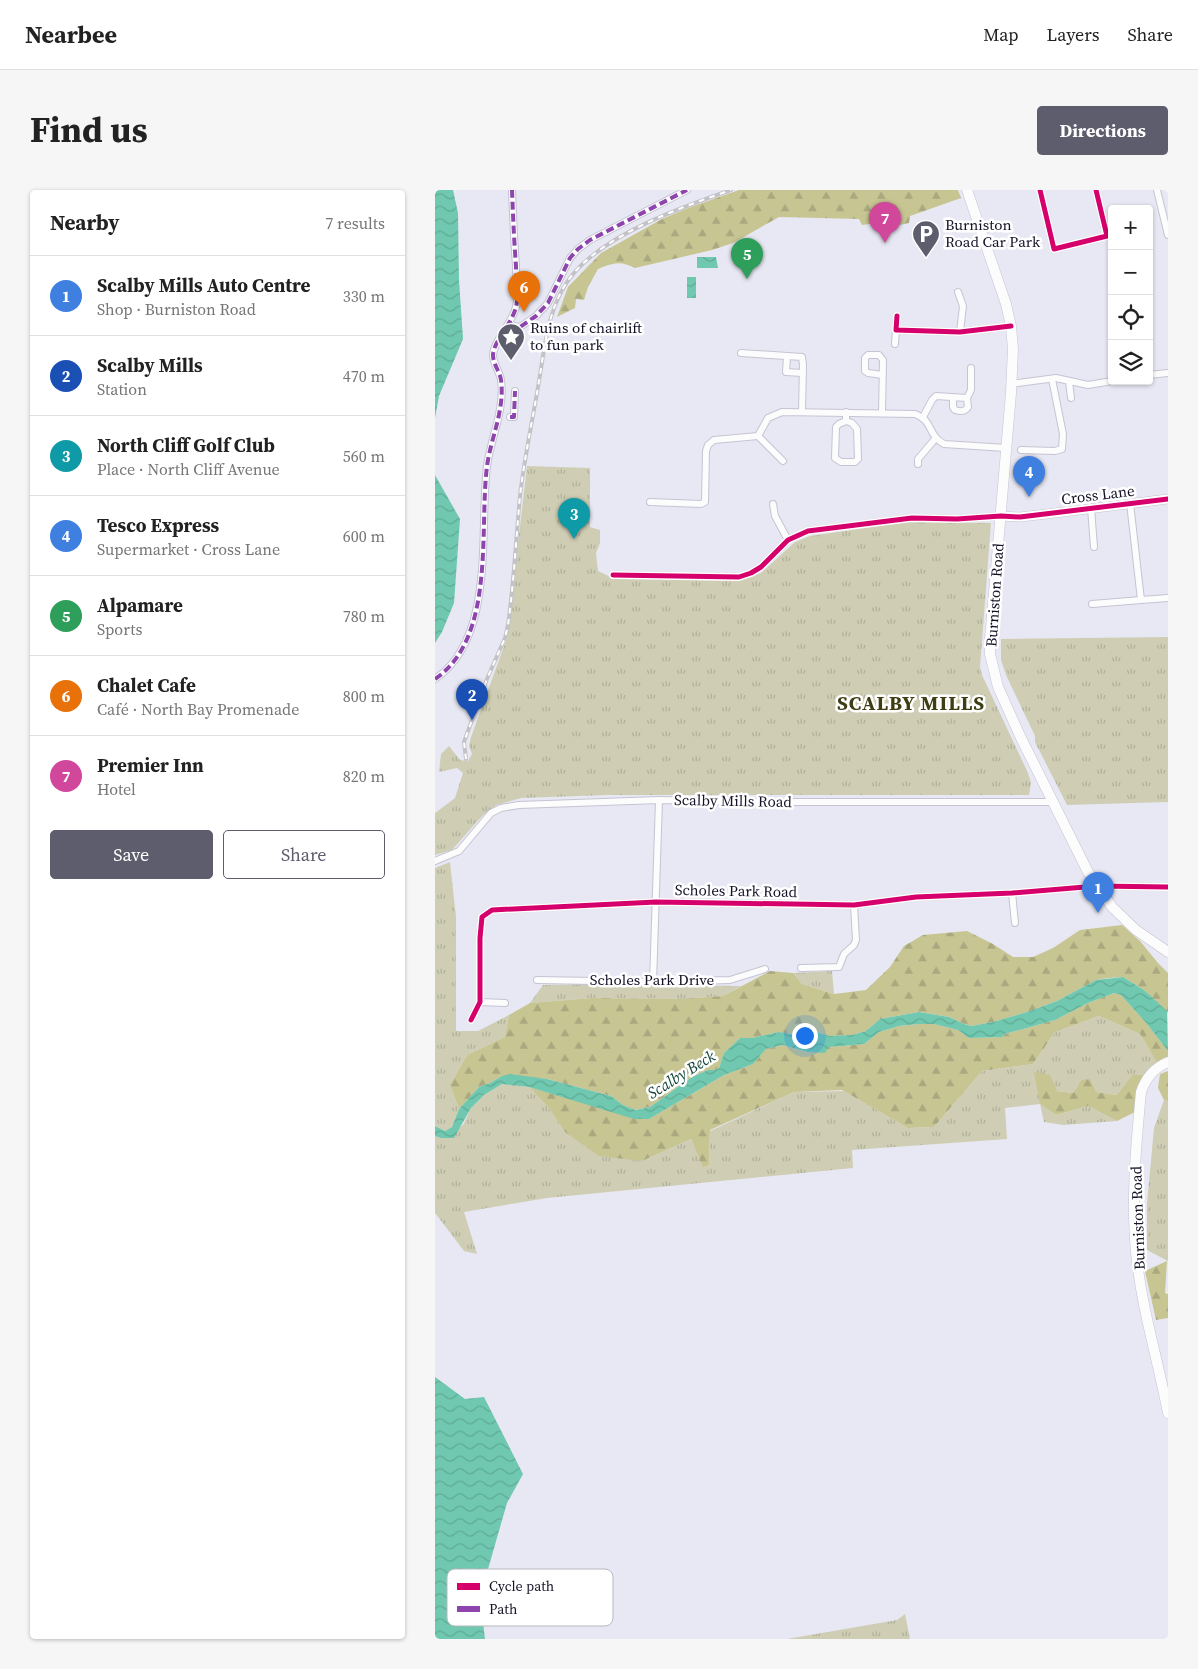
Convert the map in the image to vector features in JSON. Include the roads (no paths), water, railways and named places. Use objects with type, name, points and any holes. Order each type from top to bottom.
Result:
[{"type":"main road","name":"Burniston Road","points":[[967,190],[1006,304],[1011,326],[1013,349],[990,639],[990,654],[998,687],[1052,802],[1077,852],[1097,886],[1112,907],[1136,930],[1168,952]]},
{"type":"main road","name":"Burniston Road","points":[[1167,1062],[1153,1070],[1144,1083],[1141,1092],[1135,1158],[1135,1208],[1136,1253],[1142,1292],[1168,1413]]},
{"type":"street","points":[[435,679],[444,672],[465,644],[477,607],[481,576],[483,497],[487,463],[500,414],[501,379],[496,369],[493,355],[499,340],[510,323],[516,307],[517,287],[512,190]]},
{"type":"street","points":[[510,323],[513,326],[520,327],[538,315],[548,302],[560,276],[578,249],[590,240],[687,190]]},
{"type":"street","points":[[1040,190],[1054,249],[1107,236],[1096,190]]},
{"type":"street","points":[[1157,190],[1168,235]]},
{"type":"street","points":[[958,292],[963,306],[960,332]]},
{"type":"street","points":[[895,344],[897,316]]},
{"type":"street","points":[[897,330],[960,332],[1011,326]]},
{"type":"street","points":[[741,353],[801,357],[802,412]]},
{"type":"street","points":[[787,356],[786,372],[802,373]]},
{"type":"street","points":[[953,398],[955,410],[961,412],[969,407],[967,398],[971,390],[971,368]]},
{"type":"street","points":[[1153,375],[1168,373]]},
{"type":"street","points":[[882,413],[883,375]]},
{"type":"street","points":[[1011,384],[1056,378],[1088,385],[1108,382]]},
{"type":"street","points":[[1021,450],[1055,451],[1062,449],[1063,434],[1052,379]]},
{"type":"street","points":[[1069,381],[1071,398]]},
{"type":"street","points":[[510,416],[514,417],[515,391]]},
{"type":"street","points":[[923,417],[931,400],[936,396],[967,398]]},
{"type":"street","points":[[758,436],[768,418],[782,412],[915,414],[923,417],[935,439],[945,444],[1006,448]]},
{"type":"street","points":[[846,412],[846,421]]},
{"type":"street","points":[[846,421],[852,423],[857,429],[858,459],[855,462],[841,462],[835,458],[836,427],[846,421]]},
{"type":"street","points":[[758,436],[783,462]]},
{"type":"street","points":[[651,502],[701,504],[705,502],[706,451],[708,445],[713,440],[758,436]]},
{"type":"street","points":[[918,464],[918,458],[935,439]]},
{"type":"street","name":"Cross Lane","points":[[1001,516],[1029,516],[1168,499]]},
{"type":"street","points":[[1130,503],[1141,600]]},
{"type":"street","points":[[773,504],[775,516],[788,540]]},
{"type":"street","points":[[1091,508],[1094,546]]},
{"type":"street","points":[[613,575],[739,576],[761,568],[788,540],[808,531],[912,518],[957,519],[1001,516]]},
{"type":"street","points":[[1092,604],[1168,598]]},
{"type":"street","points":[[653,982],[659,800]]},
{"type":"street","name":"Scalby Mills Road","points":[[435,861],[459,851],[491,813],[501,808],[519,805],[659,800],[1052,802]]},
{"type":"street","name":"Scholes Park Road","points":[[471,1020],[480,1002],[480,938],[483,917],[492,910],[656,902],[854,905],[915,897],[1012,893],[1097,886],[1168,887]]},
{"type":"street","points":[[1012,893],[1015,924]]},
{"type":"street","points":[[801,968],[839,967],[844,954],[854,945],[856,940],[854,905]]},
{"type":"street","name":"Scholes Park Drive","points":[[537,980],[653,982],[730,980],[765,969]]},
{"type":"street","points":[[480,1002],[505,1003]]},
{"type":"water","points":[[435,190],[453,190],[458,213],[459,280],[463,339],[439,396],[435,418]]},
{"type":"water","points":[[697,257],[716,257],[718,268],[697,268]]},
{"type":"water","points":[[687,277],[696,277],[696,298],[687,298]]},
{"type":"water","points":[[435,475],[460,519],[454,603],[442,632],[435,643]]},
{"type":"water","points":[[1123,977],[1144,990],[1167,1011],[1168,1051],[1121,995],[1114,993],[1088,1003],[1055,1020],[1005,1034],[1002,1037],[969,1038],[958,1030],[934,1024],[919,1024],[899,1026],[879,1032],[864,1044],[829,1047],[825,1053],[807,1052],[783,1045],[766,1049],[753,1064],[724,1075],[649,1119],[634,1119],[529,1087],[502,1084],[484,1095],[471,1108],[454,1138],[435,1136],[435,1126],[445,1131],[452,1127],[459,1109],[479,1087],[510,1074],[547,1079],[611,1096],[623,1105],[635,1110],[650,1107],[692,1077],[708,1070],[719,1068],[724,1053],[740,1038],[752,1038],[779,1032],[791,1034],[810,1030],[830,1036],[852,1035],[866,1031],[880,1019],[919,1012],[949,1017],[971,1026],[993,1022],[1057,1001],[1096,980]]},
{"type":"water","points":[[435,1377],[465,1399],[484,1397],[523,1474],[507,1503],[488,1569],[447,1569],[447,1626],[483,1626],[485,1639],[435,1639]]},
{"type":"railway","points":[[466,759],[464,742],[487,679],[505,638],[508,625],[524,469],[545,342],[558,298],[574,273],[588,259],[606,246],[669,213],[731,190]]},
{"type":"place","name":"Premier Inn","points":[[885,243]]},
{"type":"place","name":"Burniston Road Car Park","points":[[926,258]]},
{"type":"place","name":"Alpamare","points":[[747,279]]},
{"type":"place","name":"Chalet Cafe","points":[[524,312]]},
{"type":"place","name":"Ruins of chairlift to fun park","points":[[511,361]]},
{"type":"place","name":"Tesco Express","points":[[1029,497]]},
{"type":"place","name":"North Cliff Golf Club","points":[[574,539]]},
{"type":"place","name":"Scalby Mills","points":[[472,720]]},
{"type":"place","name":"Scalby Mills Auto Centre","points":[[1098,913]]},
{"type":"district","name":"SCALBY MILLS","points":[[911,703]]},
{"type":"water label","name":"Scalby Beck","points":[[681,1074]]}]
